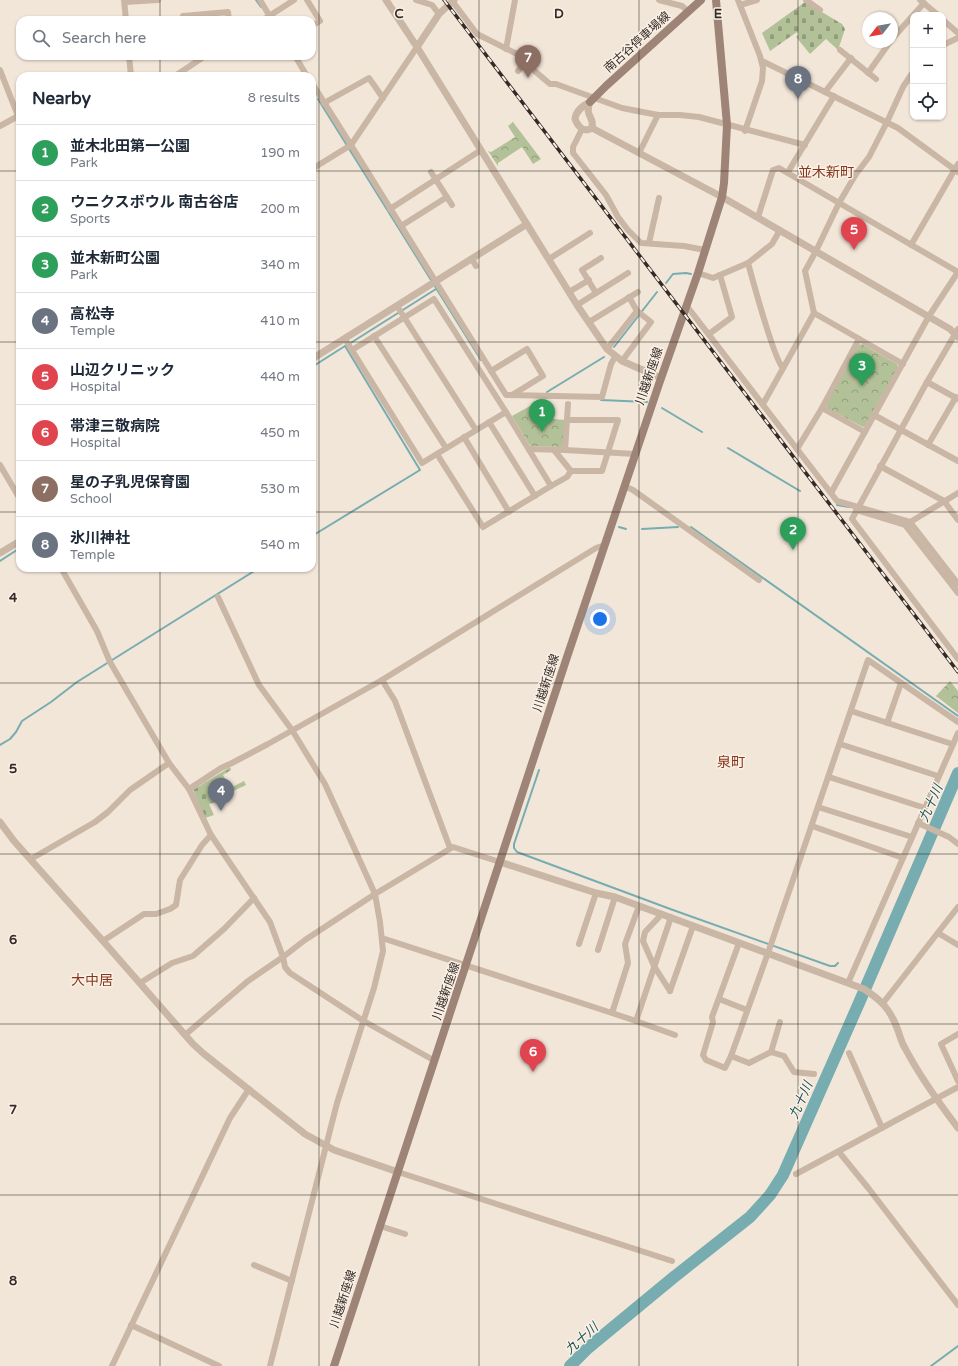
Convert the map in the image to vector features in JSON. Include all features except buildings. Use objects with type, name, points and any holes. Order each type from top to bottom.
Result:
[{"type":"main road","name":"南古谷停車場線","points":[[592,100],[701,0]]},
{"type":"main road","name":"川越新座線","points":[[334,1366],[624,486],[698,273],[722,197],[727,126],[716,0]]},
{"type":"street","points":[[126,16],[124,1],[158,0]]},
{"type":"street","points":[[260,0],[267,16]]},
{"type":"street","points":[[271,16],[294,0]]},
{"type":"street","points":[[307,0],[320,21],[316,24]]},
{"type":"street","points":[[386,0],[417,47],[569,292],[607,349],[615,357],[622,361],[661,378]]},
{"type":"street","points":[[416,0],[432,5],[439,14]]},
{"type":"street","points":[[506,49],[515,0]]},
{"type":"street","points":[[659,0],[682,6],[688,11]]},
{"type":"street","points":[[746,131],[762,81],[763,68],[762,61],[739,2],[757,0]]},
{"type":"street","points":[[806,0],[820,10]]},
{"type":"street","points":[[316,167],[351,145],[439,14],[454,1],[477,34],[521,56],[550,84],[556,84],[592,100],[622,108],[658,115],[699,117],[727,126],[805,145]]},
{"type":"street","points":[[898,32],[922,2],[934,12]]},
{"type":"street","points":[[183,16],[228,12],[228,16]]},
{"type":"street","points":[[946,23],[958,33]]},
{"type":"street","points":[[946,44],[958,38]]},
{"type":"street","points":[[868,72],[886,48]]},
{"type":"street","points":[[840,50],[876,78]]},
{"type":"street","points":[[825,92],[850,58]]},
{"type":"street","points":[[129,60],[130,72]]},
{"type":"street","points":[[181,72],[199,60]]},
{"type":"street","points":[[297,60],[305,72]]},
{"type":"street","points":[[762,61],[898,128],[957,168],[911,245]]},
{"type":"street","points":[[518,71],[526,62]]},
{"type":"street","points":[[0,70],[16,109]]},
{"type":"street","points":[[763,404],[814,313],[804,273],[839,203],[856,174],[869,157],[903,87],[910,76]]},
{"type":"street","points":[[324,103],[369,78],[383,98]]},
{"type":"street","points":[[316,90],[506,395],[602,397],[615,357]]},
{"type":"street","points":[[788,172],[834,96]]},
{"type":"street","points":[[592,100],[588,110],[593,122],[592,128]]},
{"type":"street","points":[[592,100],[576,113],[576,122],[582,129],[588,130],[592,128],[722,197],[957,333],[927,382],[852,516],[853,521],[958,659]]},
{"type":"street","points":[[575,116],[580,113],[588,113]]},
{"type":"street","points":[[639,153],[658,115]]},
{"type":"street","points":[[0,126],[16,118]]},
{"type":"street","points":[[582,129],[573,146],[573,153],[606,195],[618,217],[628,230],[641,242],[684,246],[705,250]]},
{"type":"street","points":[[390,209],[481,150]]},
{"type":"street","points":[[758,217],[773,170],[779,168],[958,272],[929,316],[832,493]]},
{"type":"street","points":[[431,172],[452,205]]},
{"type":"street","points":[[401,226],[447,197]]},
{"type":"street","points":[[649,243],[659,198]]},
{"type":"street","points":[[316,357],[527,224]]},
{"type":"street","points":[[698,273],[713,278],[748,263],[772,244],[780,230]]},
{"type":"street","points":[[549,259],[590,233]]},
{"type":"street","points":[[596,293],[582,270],[601,258]]},
{"type":"street","points":[[472,259],[476,266]]},
{"type":"street","points":[[748,263],[779,363],[783,368]]},
{"type":"street","points":[[577,304],[628,274]]},
{"type":"street","points":[[709,334],[732,317],[720,275]]},
{"type":"street","points":[[569,292],[589,280]]},
{"type":"street","points":[[589,322],[638,292]]},
{"type":"street","points":[[622,361],[651,322],[637,311],[629,297]]},
{"type":"street","points":[[352,350],[434,299],[551,486]]},
{"type":"street","points":[[686,305],[837,501],[908,524],[955,583],[958,593]]},
{"type":"street","points":[[397,306],[476,430]]},
{"type":"street","points":[[607,349],[637,311]]},
{"type":"street","points":[[814,313],[902,364]]},
{"type":"street","points":[[374,336],[446,448]]},
{"type":"street","points":[[345,339],[422,463],[506,412]]},
{"type":"street","points":[[797,449],[822,408],[859,339]]},
{"type":"street","points":[[491,371],[527,349],[543,376],[512,395]]},
{"type":"street","points":[[927,382],[957,398],[928,445]]},
{"type":"street","points":[[565,450],[568,404]]},
{"type":"street","points":[[822,408],[865,432]]},
{"type":"street","points":[[874,416],[958,461]]},
{"type":"street","points":[[554,450],[572,471],[602,471],[618,420],[567,420]]},
{"type":"street","points":[[489,422],[535,496]]},
{"type":"street","points":[[464,438],[509,512]]},
{"type":"street","points":[[528,449],[635,454]]},
{"type":"street","points":[[437,454],[483,527],[567,477],[572,471]]},
{"type":"street","points":[[0,465],[16,492]]},
{"type":"street","points":[[880,466],[944,501],[958,520]]},
{"type":"street","points":[[624,486],[632,490],[759,580]]},
{"type":"street","points":[[908,524],[958,492]]},
{"type":"street","points":[[0,553],[16,543]]},
{"type":"street","points":[[189,789],[221,768],[382,680],[596,548],[605,545]]},
{"type":"street","points":[[63,572],[97,631],[110,662],[169,763],[189,789],[211,835],[270,922],[285,966],[295,978],[362,1020],[435,1061]]},
{"type":"street","points":[[218,597],[259,686],[292,730],[324,784],[375,894],[384,951],[374,988],[362,1020],[337,1103],[270,1366]]},
{"type":"street","points":[[739,943],[712,1017],[713,1022],[703,1055],[706,1060],[725,1068],[731,1056],[768,953],[868,660],[958,722]]},
{"type":"street","points":[[382,680],[395,701],[450,848]]},
{"type":"street","points":[[887,722],[901,683]]},
{"type":"street","points":[[851,711],[952,744]]},
{"type":"street","points":[[852,984],[903,858],[958,733]]},
{"type":"street","points":[[840,744],[938,776]]},
{"type":"street","points":[[31,859],[95,822],[108,812],[130,790],[169,763]]},
{"type":"street","points":[[829,777],[925,808]]},
{"type":"street","points":[[818,807],[912,838]]},
{"type":"street","points":[[0,822],[14,841],[185,1035],[204,1054],[305,1134],[334,1150],[672,1261]]},
{"type":"street","points":[[918,823],[949,836],[958,844]]},
{"type":"street","points":[[812,826],[903,858]]},
{"type":"street","points":[[103,941],[144,914],[156,914],[176,905],[180,880],[202,845],[211,835]]},
{"type":"street","points":[[185,1035],[248,982],[312,934],[450,848],[456,847],[596,893],[615,897],[852,984],[873,995],[883,1003],[894,1019],[905,1049],[935,1099],[958,1128]]},
{"type":"street","points":[[579,944],[596,893]]},
{"type":"street","points":[[598,950],[615,897]]},
{"type":"street","points":[[140,983],[172,963],[193,956],[224,929],[254,898]]},
{"type":"street","points":[[612,1013],[628,963],[625,944],[639,906]]},
{"type":"street","points":[[883,1003],[958,907]]},
{"type":"street","points":[[662,914],[646,932],[643,941],[654,966],[670,991],[693,926]]},
{"type":"street","points":[[636,1021],[671,917]]},
{"type":"street","points":[[938,932],[958,945]]},
{"type":"street","points":[[382,938],[675,1035]]},
{"type":"street","points":[[719,999],[747,1010]]},
{"type":"street","points":[[771,1052],[780,1022]]},
{"type":"street","points":[[958,1034],[941,1044],[958,1082]]},
{"type":"street","points":[[731,1056],[749,1063],[771,1052],[784,1056],[794,1072],[814,1074]]},
{"type":"street","points":[[849,1053],[882,1128]]},
{"type":"street","points":[[796,1174],[958,1087]]},
{"type":"street","points":[[112,1366],[230,1118],[249,1089]]},
{"type":"street","points":[[839,1152],[958,1305]]},
{"type":"street","points":[[380,1226],[405,1234]]},
{"type":"street","points":[[254,1265],[292,1281]]},
{"type":"street","points":[[131,1325],[219,1366]]},
{"type":"green space","points":[[805,2],[842,24],[845,29],[838,50],[826,39],[810,54],[796,37],[799,34],[797,32],[770,51],[762,33]]},
{"type":"green space","points":[[513,122],[541,159],[533,164],[522,147],[498,163],[498,166],[488,151],[491,152],[515,137],[508,126]]},
{"type":"green space","points":[[862,344],[897,364],[898,367],[865,426],[863,427],[827,408],[826,405],[859,345]]},
{"type":"green space","points":[[539,401],[546,401],[545,418],[564,420],[564,445],[561,447],[531,446],[512,416]]},
{"type":"green space","points":[[950,681],[958,691],[958,713],[936,696]]},
{"type":"green space","points":[[230,767],[231,770],[223,775],[230,788],[244,781],[246,785],[214,800],[215,802],[209,804],[214,815],[205,818],[193,790]]},
{"type":"waterway","points":[[256,0],[261,7]]},
{"type":"waterway","points":[[318,99],[481,360]]},
{"type":"waterway","points":[[666,283],[673,274],[691,274]]},
{"type":"waterway","points":[[349,344],[436,289]]},
{"type":"waterway","points":[[614,347],[657,292]]},
{"type":"waterway","points":[[316,364],[345,346]]},
{"type":"waterway","points":[[316,534],[420,470],[345,346]]},
{"type":"waterway","points":[[547,392],[604,357]]},
{"type":"waterway","points":[[601,400],[647,402]]},
{"type":"waterway","points":[[662,408],[702,432]]},
{"type":"waterway","points":[[728,448],[800,491]]},
{"type":"waterway","points":[[837,505],[849,507]]},
{"type":"waterway","points":[[619,527],[626,529]]},
{"type":"waterway","points":[[642,529],[678,527]]},
{"type":"waterway","points":[[691,527],[958,716]]},
{"type":"waterway","points":[[0,561],[16,551]]},
{"type":"waterway","points":[[0,745],[10,739],[22,721],[51,702],[77,682],[253,572]]},
{"type":"waterway","points":[[539,770],[514,844],[514,848],[517,852],[830,966],[835,966],[838,963]]},
{"type":"waterway","name":"九十川","points":[[570,1366],[588,1348],[750,1217],[770,1195],[783,1175],[958,773]]},
{"type":"waterway","points":[[931,1366],[958,1346]]},
{"type":"railway","points":[[444,0],[958,672]]},
{"type":"place","name":"星の子乳児保育園","points":[[528,78]]},
{"type":"place","name":"氷川神社","points":[[798,99]]},
{"type":"place","name":"山辺クリニック","points":[[854,250]]},
{"type":"place","name":"並木新町公園","points":[[862,386]]},
{"type":"place","name":"並木北田第一公園","points":[[542,432]]},
{"type":"place","name":"ウニクスボウル 南古谷店","points":[[793,550]]},
{"type":"place","name":"高松寺","points":[[221,811]]},
{"type":"place","name":"帯津三敬病院","points":[[533,1072]]},
{"type":"district","name":"並木新町","points":[[826,172]]},
{"type":"district","name":"泉町","points":[[731,762]]},
{"type":"district","name":"大中居","points":[[92,980]]}]
